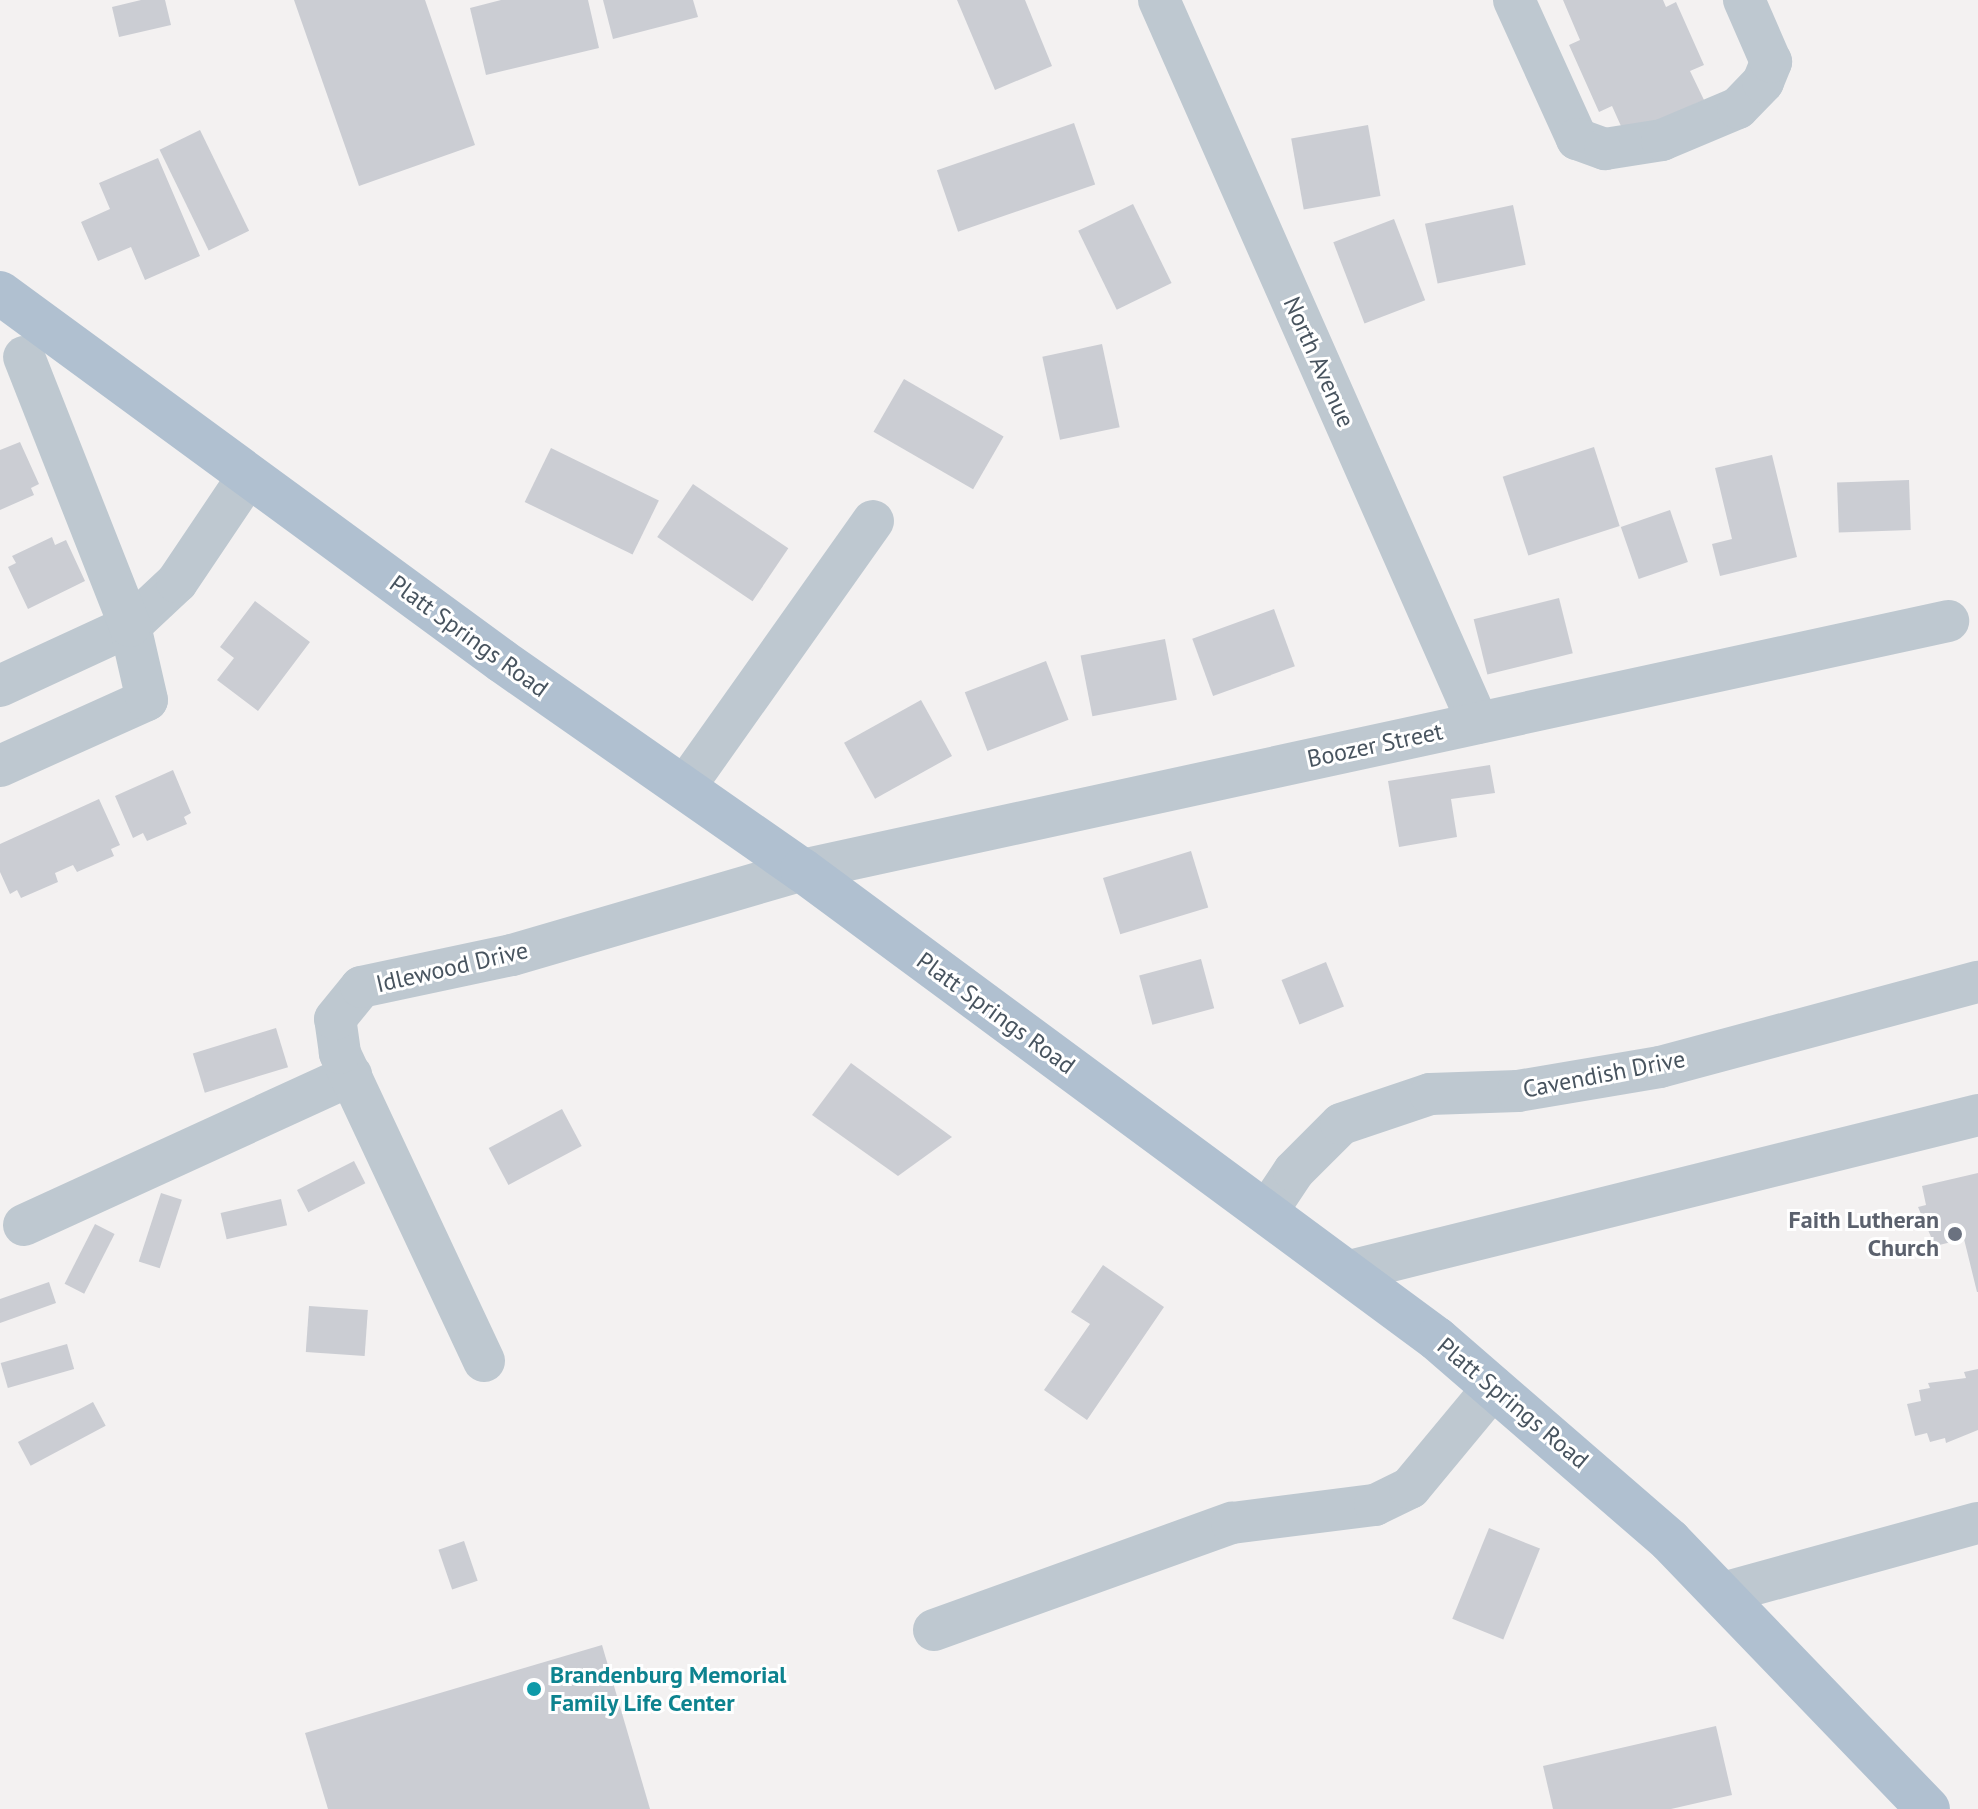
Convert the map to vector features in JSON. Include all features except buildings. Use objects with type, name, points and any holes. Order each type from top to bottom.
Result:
[{"type":"main road","name":"Platt Springs Road","points":[[0,293],[26,354],[249,475],[802,870],[1346,1272],[1494,1387],[1587,1465],[1723,1593],[1928,1809]]},
{"type":"street","name":"North Avenue","points":[[1159,0],[1478,723]]},
{"type":"street","points":[[1514,0],[1577,139],[1605,149],[1662,140],[1738,108],[1763,82],[1771,62],[1744,0]]},
{"type":"street","points":[[0,766],[147,700],[130,626],[26,354]]},
{"type":"street","points":[[0,686],[130,626],[177,582],[249,475]]},
{"type":"street","points":[[684,788],[873,521]]},
{"type":"street","name":"Boozer Street","points":[[802,870],[1948,621]]},
{"type":"street","name":"Idlewood Drive","points":[[484,1361],[340,1053],[335,1019],[361,987],[512,955],[802,870]]},
{"type":"street","name":"Cavendish Drive","points":[[1266,1213],[1294,1171],[1341,1124],[1430,1094],[1518,1091],[1660,1067],[1978,982]]},
{"type":"street","points":[[24,1225],[351,1075]]},
{"type":"street","points":[[1346,1272],[1978,1115]]},
{"type":"street","points":[[934,1630],[1232,1523],[1375,1505],[1410,1488],[1494,1387]]},
{"type":"street","points":[[1723,1593],[1978,1523]]},
{"type":"place","name":"Faith Lutheran Church","points":[[1955,1234]]},
{"type":"place","name":"Brandenburg Memorial Family Life Center","points":[[534,1689]]}]
